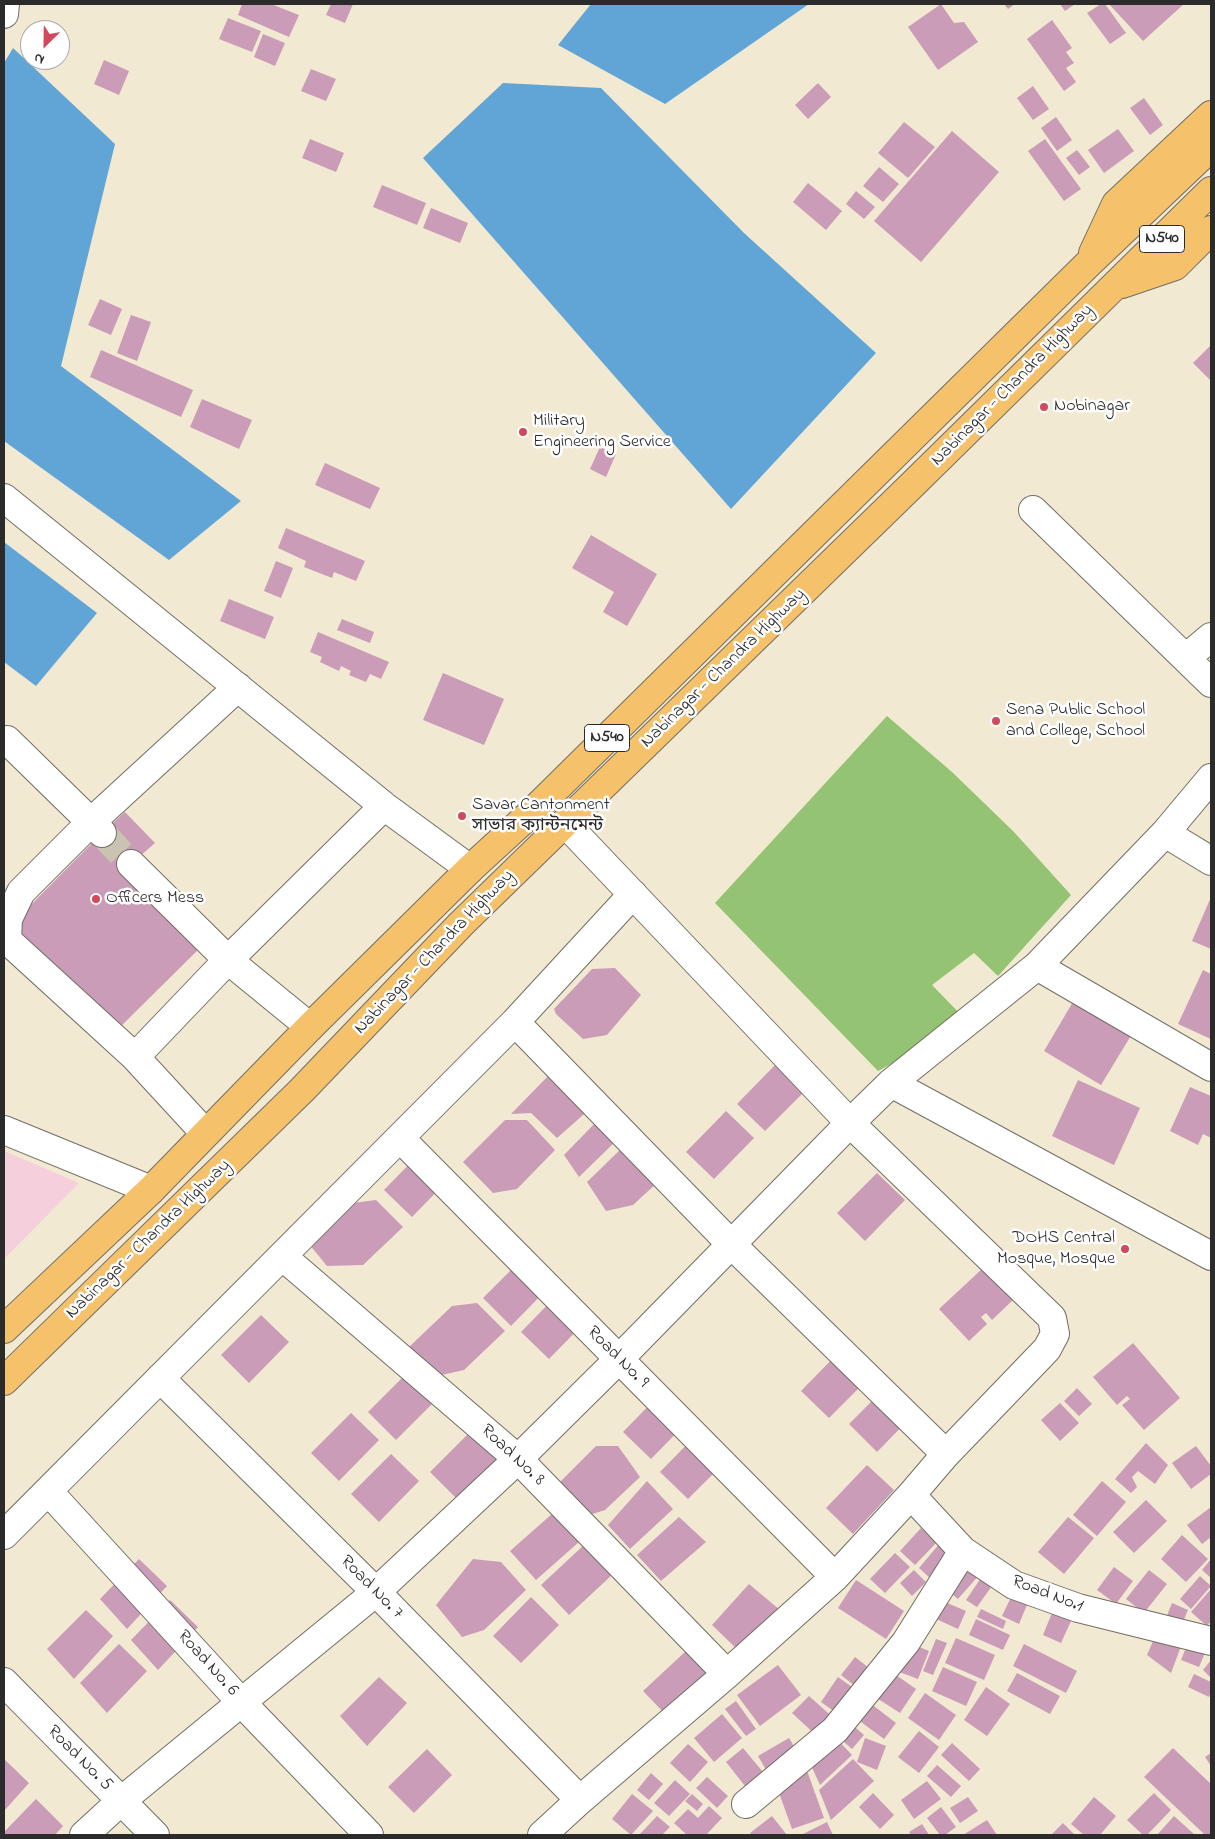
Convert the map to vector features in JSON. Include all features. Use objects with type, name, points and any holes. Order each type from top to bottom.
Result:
[{"type":"highway","points":[[1088,264],[1116,204],[1211,115]]},
{"type":"highway","name":"Nabinagar - Chandra Highway","points":[[4,1329],[151,1190],[310,1027],[470,869],[530,814],[1088,264],[1211,147]]},
{"type":"highway","name":"Nabinagar - Chandra Highway","points":[[4,1381],[302,1090],[461,924],[1211,192]]},
{"type":"highway","points":[[1113,287],[1175,266],[1211,230]]},
{"type":"street","points":[[4,14],[5,4]]},
{"type":"street","points":[[1113,287],[1167,279],[1180,275],[1211,247]]},
{"type":"street","points":[[4,498],[384,806],[470,869]]},
{"type":"street","points":[[1033,510],[1211,683]]},
{"type":"street","points":[[1186,658],[1211,637]]},
{"type":"street","points":[[205,1133],[135,1057],[6,940],[8,919],[21,892],[96,828],[238,687]]},
{"type":"street","points":[[7,740],[96,828]]},
{"type":"street","points":[[84,1835],[121,1801],[376,1592],[518,1459],[890,1083],[1037,966],[1165,833],[1211,778]]},
{"type":"street","points":[[135,1057],[228,960],[384,806]]},
{"type":"street","points":[[542,1835],[835,1577],[946,1454],[1047,1349],[1055,1334],[1052,1318],[850,1123],[565,823]]},
{"type":"street","points":[[1165,833],[1211,861]]},
{"type":"street","points":[[131,864],[228,960],[310,1027]]},
{"type":"street","points":[[4,1535],[515,1022],[633,894]]},
{"type":"street","points":[[1037,966],[1211,1067]]},
{"type":"street","points":[[515,1022],[731,1244],[946,1454]]},
{"type":"street","points":[[890,1083],[1211,1256]]},
{"type":"street","points":[[4,1130],[151,1190]]},
{"type":"street","name":"Road No. 9","points":[[400,1138],[835,1577]]},
{"type":"street","name":"Road No. 8","points":[[282,1256],[518,1459],[727,1674]]},
{"type":"street","name":"Road No. 7","points":[[160,1378],[376,1592],[580,1800]]},
{"type":"street","name":"Road No. 6","points":[[48,1491],[241,1702],[369,1835]]},
{"type":"street","name":"Road No.1","points":[[911,1495],[963,1552],[1014,1585],[1078,1608],[1211,1642]]},
{"type":"street","points":[[746,1804],[835,1730],[906,1642],[963,1552]]},
{"type":"street","name":"Road No. 5","points":[[4,1682],[155,1835]]},
{"type":"shaded area","points":[[4,1151],[79,1183],[4,1259]]},
{"type":"green space","points":[[887,716],[952,772],[1014,832],[1071,895],[998,976],[974,953],[932,985],[968,1022],[878,1071],[715,903]]},
{"type":"water","points":[[591,4],[809,4],[665,104],[558,45]]},
{"type":"water","points":[[13,48],[20,55],[20,70],[36,70],[115,144],[61,366],[241,501],[169,560],[4,441],[4,63]]},
{"type":"water","points":[[503,83],[601,88],[744,233],[876,353],[731,509],[423,158]]},
{"type":"water","points":[[4,542],[97,613],[36,686],[4,662]]},
{"type":"building","points":[[242,4],[271,4],[299,15],[289,37],[238,15]]},
{"type":"building","points":[[331,4],[353,4],[345,23],[326,15]]},
{"type":"building","points":[[941,4],[954,23],[964,22],[978,42],[938,70],[908,27]]},
{"type":"building","points":[[1004,4],[1015,4],[1008,9]]},
{"type":"building","points":[[1060,4],[1075,4],[1065,11]]},
{"type":"building","points":[[1101,4],[1105,4],[1126,33],[1110,44],[1087,13]]},
{"type":"building","points":[[1109,4],[1184,4],[1143,41]]},
{"type":"building","points":[[228,18],[261,31],[252,52],[219,39]]},
{"type":"building","points":[[1052,20],[1072,48],[1066,52],[1074,63],[1066,68],[1076,82],[1064,91],[1027,39]]},
{"type":"building","points":[[263,34],[285,43],[275,66],[254,57]]},
{"type":"building","points":[[104,60],[129,71],[119,95],[94,84]]},
{"type":"building","points":[[311,69],[336,79],[326,101],[301,91]]},
{"type":"building","points":[[818,83],[831,97],[808,119],[795,105]]},
{"type":"building","points":[[1033,86],[1049,109],[1033,120],[1017,98]]},
{"type":"building","points":[[1144,98],[1163,125],[1150,135],[1130,108]]},
{"type":"building","points":[[1056,117],[1072,140],[1057,151],[1041,128]]},
{"type":"building","points":[[904,122],[935,147],[908,178],[878,153]]},
{"type":"building","points":[[1118,129],[1134,151],[1104,173],[1088,150]]},
{"type":"building","points":[[952,131],[999,172],[921,262],[874,221]]},
{"type":"building","points":[[310,139],[344,153],[336,172],[302,158]]},
{"type":"building","points":[[1045,139],[1081,189],[1064,201],[1028,151]]},
{"type":"building","points":[[1077,150],[1090,167],[1079,175],[1066,158]]},
{"type":"building","points":[[879,167],[899,184],[883,202],[863,186]]},
{"type":"building","points":[[808,183],[842,211],[826,230],[793,202]]},
{"type":"building","points":[[382,185],[426,203],[417,225],[373,207]]},
{"type":"building","points":[[856,191],[875,207],[864,219],[846,204]]},
{"type":"building","points":[[431,208],[468,223],[460,243],[423,228]]},
{"type":"building","points":[[100,299],[122,309],[111,335],[88,325]]},
{"type":"building","points":[[131,315],[151,322],[137,361],[117,353]]},
{"type":"building","points":[[1211,345],[1211,381],[1193,363]]},
{"type":"building","points":[[101,350],[193,390],[181,417],[90,377]]},
{"type":"building","points":[[202,399],[252,420],[239,449],[190,427]]},
{"type":"building","points":[[600,447],[616,454],[606,477],[590,469]]},
{"type":"building","points":[[325,463],[380,488],[370,509],[315,485]]},
{"type":"building","points":[[286,528],[365,561],[356,581],[334,572],[332,578],[304,567],[306,561],[278,548]]},
{"type":"building","points":[[591,535],[657,574],[627,626],[603,612],[614,592],[572,568]]},
{"type":"building","points":[[276,561],[293,568],[281,598],[264,591]]},
{"type":"building","points":[[229,599],[274,617],[265,639],[220,621]]},
{"type":"building","points":[[342,619],[374,632],[370,643],[337,630]]},
{"type":"building","points":[[318,632],[389,662],[381,679],[370,674],[366,682],[349,675],[351,671],[341,666],[339,671],[320,662],[322,657],[310,652]]},
{"type":"building","points":[[443,673],[504,699],[484,745],[423,720]]},
{"type":"building","name":"Officers Mess","points":[[125,812],[155,843],[131,864],[202,946],[115,1032],[9,927]]},
{"type":"building","points":[[1211,897],[1211,949],[1192,941]]},
{"type":"building","points":[[615,968],[641,995],[607,1035],[583,1039],[556,1014],[554,1009],[592,969]]},
{"type":"building","points":[[1203,970],[1211,974],[1211,1039],[1178,1024]]},
{"type":"building","points":[[1077,995],[1135,1029],[1101,1085],[1044,1051]]},
{"type":"building","points":[[777,1063],[805,1091],[765,1131],[737,1104]]},
{"type":"building","points":[[553,1071],[591,1108],[557,1138],[531,1113],[511,1114]]},
{"type":"building","points":[[1078,1080],[1140,1108],[1114,1165],[1052,1136]]},
{"type":"building","points":[[1190,1087],[1211,1096],[1211,1138],[1203,1134],[1198,1145],[1170,1131]]},
{"type":"building","points":[[726,1111],[754,1138],[714,1179],[686,1152]]},
{"type":"building","points":[[505,1120],[527,1120],[555,1150],[517,1189],[493,1193],[463,1162]]},
{"type":"building","points":[[598,1120],[620,1137],[579,1177],[564,1155]]},
{"type":"building","points":[[623,1147],[658,1182],[633,1205],[606,1211],[587,1182]]},
{"type":"building","points":[[424,1149],[452,1176],[412,1217],[384,1190]]},
{"type":"building","points":[[877,1173],[905,1200],[865,1241],[837,1213]]},
{"type":"building","points":[[376,1200],[403,1227],[363,1265],[327,1266],[309,1244],[353,1203]]},
{"type":"building","points":[[523,1258],[551,1285],[511,1326],[483,1298]]},
{"type":"building","points":[[983,1268],[1014,1299],[992,1320],[986,1313],[981,1317],[987,1324],[969,1341],[939,1309]]},
{"type":"building","points":[[561,1291],[589,1318],[549,1359],[521,1332]]},
{"type":"building","points":[[477,1303],[505,1331],[464,1370],[437,1376],[408,1348],[452,1306]]},
{"type":"building","points":[[261,1315],[289,1342],[249,1383],[221,1355]]},
{"type":"building","points":[[1133,1343],[1180,1398],[1144,1430],[1122,1405],[1130,1399],[1127,1396],[1117,1405],[1093,1377]]},
{"type":"building","points":[[841,1350],[869,1378],[829,1418],[801,1391]]},
{"type":"building","points":[[408,1372],[436,1400],[396,1440],[368,1412]]},
{"type":"building","points":[[889,1384],[917,1411],[877,1452],[849,1424]]},
{"type":"building","points":[[1077,1388],[1092,1404],[1079,1416],[1064,1401]]},
{"type":"building","points":[[663,1391],[691,1418],[651,1459],[623,1432]]},
{"type":"building","points":[[1060,1403],[1079,1423],[1060,1441],[1041,1420]]},
{"type":"building","points":[[351,1413],[379,1440],[339,1481],[311,1453]]},
{"type":"building","points":[[700,1431],[728,1459],[688,1499],[660,1472]]},
{"type":"building","points":[[470,1432],[498,1459],[458,1500],[430,1472]]},
{"type":"building","points":[[1146,1443],[1168,1465],[1155,1484],[1138,1471],[1132,1477],[1137,1487],[1131,1493],[1115,1479]]},
{"type":"building","points":[[596,1446],[618,1446],[640,1477],[605,1510],[580,1518],[553,1489]]},
{"type":"building","points":[[1196,1446],[1211,1466],[1211,1474],[1191,1489],[1172,1463]]},
{"type":"building","points":[[391,1454],[419,1481],[379,1522],[351,1494]]},
{"type":"building","points":[[867,1465],[894,1490],[853,1534],[826,1508]]},
{"type":"building","points":[[647,1481],[673,1509],[630,1549],[608,1525]]},
{"type":"building","points":[[1102,1481],[1126,1502],[1097,1536],[1073,1515]]},
{"type":"building","points":[[1146,1500],[1167,1521],[1134,1553],[1113,1532]]},
{"type":"building","points":[[1211,1507],[1211,1537],[1202,1544],[1187,1525]]},
{"type":"building","points":[[553,1513],[579,1542],[536,1580],[510,1551]]},
{"type":"building","points":[[679,1517],[706,1542],[661,1581],[637,1555]]},
{"type":"building","points":[[1068,1517],[1094,1538],[1064,1574],[1038,1552]]},
{"type":"building","points":[[921,1528],[936,1543],[915,1565],[900,1551]]},
{"type":"building","points":[[1182,1535],[1208,1559],[1186,1582],[1161,1559]]},
{"type":"building","points":[[940,1543],[951,1554],[930,1578],[919,1568]]},
{"type":"building","points":[[585,1544],[613,1574],[569,1615],[541,1585]]},
{"type":"building","points":[[895,1553],[910,1567],[885,1593],[870,1579]]},
{"type":"building","points":[[958,1555],[980,1574],[958,1599],[936,1581]]},
{"type":"building","points":[[139,1559],[167,1586],[127,1629],[100,1599]]},
{"type":"building","points":[[473,1559],[501,1562],[526,1590],[484,1630],[462,1637],[436,1605]]},
{"type":"building","points":[[1211,1559],[1211,1578],[1202,1570]]},
{"type":"building","points":[[1114,1567],[1133,1581],[1116,1604],[1097,1590]]},
{"type":"building","points":[[914,1570],[926,1582],[912,1596],[900,1583]]},
{"type":"building","points":[[1149,1570],[1167,1584],[1144,1613],[1126,1599]]},
{"type":"building","points":[[983,1575],[994,1583],[977,1607],[966,1600]]},
{"type":"building","points":[[1200,1576],[1211,1586],[1191,1609],[1180,1599]]},
{"type":"building","points":[[856,1580],[904,1611],[886,1639],[838,1608]]},
{"type":"building","points":[[749,1584],[780,1610],[739,1651],[712,1625]]},
{"type":"building","points":[[1211,1589],[1211,1621],[1207,1626],[1191,1612]]},
{"type":"building","points":[[1013,1593],[1029,1600],[1019,1624],[1002,1616]]},
{"type":"building","points":[[931,1596],[966,1611],[958,1629],[923,1613]]},
{"type":"building","points":[[531,1597],[559,1625],[521,1663],[493,1636]]},
{"type":"building","points":[[170,1600],[198,1627],[158,1670],[131,1640]]},
{"type":"building","points":[[1172,1603],[1188,1610],[1182,1624],[1166,1618]]},
{"type":"building","points":[[981,1609],[1006,1621],[1003,1629],[977,1617]]},
{"type":"building","points":[[86,1610],[113,1636],[74,1679],[47,1649]]},
{"type":"building","points":[[1052,1613],[1071,1621],[1061,1643],[1043,1635]]},
{"type":"building","points":[[976,1619],[1010,1635],[1003,1650],[969,1635]]},
{"type":"building","points":[[1157,1632],[1183,1641],[1171,1673],[1147,1655]]},
{"type":"building","points":[[956,1638],[995,1655],[984,1680],[945,1663]]},
{"type":"building","points":[[1190,1638],[1208,1646],[1199,1667],[1181,1660]]},
{"type":"building","points":[[936,1639],[947,1643],[933,1675],[923,1671]]},
{"type":"building","points":[[905,1641],[929,1651],[918,1679],[894,1670]]},
{"type":"building","points":[[119,1644],[147,1671],[107,1713],[80,1683]]},
{"type":"building","points":[[1024,1644],[1077,1671],[1066,1693],[1013,1666]]},
{"type":"building","points":[[686,1651],[711,1678],[669,1718],[643,1691]]},
{"type":"building","points":[[855,1657],[873,1671],[859,1689],[841,1675]]},
{"type":"building","points":[[1211,1660],[1211,1678],[1203,1670]]},
{"type":"building","points":[[778,1665],[801,1695],[760,1726],[737,1695]]},
{"type":"building","points":[[943,1667],[977,1682],[966,1706],[932,1691]]},
{"type":"building","points":[[886,1668],[916,1689],[900,1713],[869,1693]]},
{"type":"building","points":[[1017,1673],[1060,1696],[1050,1714],[1007,1691]]},
{"type":"building","points":[[1194,1674],[1211,1682],[1209,1697],[1188,1687]]},
{"type":"building","points":[[379,1677],[407,1703],[367,1746],[340,1716]]},
{"type":"building","points":[[838,1677],[859,1692],[842,1717],[821,1702]]},
{"type":"building","points":[[986,1687],[1010,1704],[987,1736],[964,1720]]},
{"type":"building","points":[[925,1693],[956,1715],[939,1740],[908,1718]]},
{"type":"building","points":[[809,1696],[836,1720],[819,1738],[792,1713]]},
{"type":"building","points":[[866,1700],[896,1723],[884,1739],[853,1716]]},
{"type":"building","points":[[736,1701],[756,1729],[746,1736],[725,1709]]},
{"type":"building","points":[[722,1714],[742,1738],[714,1762],[694,1738]]},
{"type":"building","points":[[849,1722],[864,1735],[852,1749],[837,1736]]},
{"type":"building","points":[[919,1731],[939,1747],[919,1773],[898,1757]]},
{"type":"building","points":[[834,1736],[852,1755],[820,1785],[809,1761]]},
{"type":"building","points":[[789,1738],[800,1756],[769,1775],[758,1756]]},
{"type":"building","points":[[865,1738],[886,1746],[877,1770],[857,1762]]},
{"type":"building","points":[[952,1743],[980,1769],[969,1781],[941,1755]]},
{"type":"building","points":[[688,1744],[708,1762],[690,1782],[670,1763]]},
{"type":"building","points":[[743,1748],[763,1772],[745,1786],[726,1762]]},
{"type":"building","points":[[1173,1748],[1211,1784],[1211,1835],[1205,1835],[1144,1777]]},
{"type":"building","points":[[427,1749],[452,1775],[414,1813],[388,1787]]},
{"type":"building","points":[[1211,1753],[1211,1766],[1205,1757]]},
{"type":"building","points":[[4,1759],[29,1783],[4,1811]]},
{"type":"building","points":[[853,1759],[874,1781],[831,1820],[819,1790]]},
{"type":"building","points":[[805,1765],[824,1818],[792,1829],[773,1776]]},
{"type":"building","points":[[937,1765],[961,1786],[951,1797],[927,1776]]},
{"type":"building","points":[[651,1773],[663,1784],[649,1800],[637,1790]]},
{"type":"building","points":[[707,1777],[728,1796],[717,1808],[696,1788]]},
{"type":"building","points":[[675,1780],[690,1794],[669,1816],[654,1803]]},
{"type":"building","points":[[927,1781],[941,1799],[914,1819],[901,1800]]},
{"type":"building","points":[[873,1793],[894,1815],[880,1829],[859,1807]]},
{"type":"building","points":[[1154,1793],[1171,1810],[1147,1835],[1143,1835],[1127,1820]]},
{"type":"building","points":[[632,1794],[653,1811],[631,1835],[612,1819]]},
{"type":"building","points":[[692,1794],[703,1804],[697,1811],[685,1801]]},
{"type":"building","points":[[968,1797],[978,1811],[960,1823],[950,1808]]},
{"type":"building","points":[[1094,1797],[1116,1816],[1100,1835],[1084,1835],[1071,1824]]},
{"type":"building","points":[[36,1799],[63,1826],[55,1835],[4,1835],[4,1832]]},
{"type":"building","points":[[709,1806],[722,1818],[706,1835],[687,1835],[674,1823],[688,1809],[698,1818]]},
{"type":"building","points":[[941,1807],[956,1827],[945,1835],[940,1835],[927,1818]]},
{"type":"building","points":[[657,1816],[670,1827],[662,1835],[639,1835]]},
{"type":"building","points":[[772,1816],[787,1835],[752,1835],[750,1833]]},
{"type":"building","points":[[1174,1816],[1195,1835],[1157,1835]]},
{"type":"building","points":[[987,1820],[997,1835],[963,1835]]},
{"type":"building","points":[[827,1822],[833,1835],[801,1835]]},
{"type":"building","points":[[1063,1823],[1075,1835],[1051,1835]]},
{"type":"building","points":[[922,1824],[929,1835],[911,1835],[909,1832]]},
{"type":"tunnel","points":[[102,833],[131,864]]},
{"type":"place","name":"Nobinagar","points":[[1044,407]]},
{"type":"place","name":"Military Engineering Service","points":[[523,432]]},
{"type":"place","name":"Sena Public School and College, School","points":[[996,721]]},
{"type":"place","name":"Savar Cantonment সাভার ক্যান্টনমেন্ট","points":[[462,816]]},
{"type":"place","name":"Officers Mess","points":[[96,899]]},
{"type":"place","name":"DOHS Central Mosque, Mosque","points":[[1125,1249]]}]
